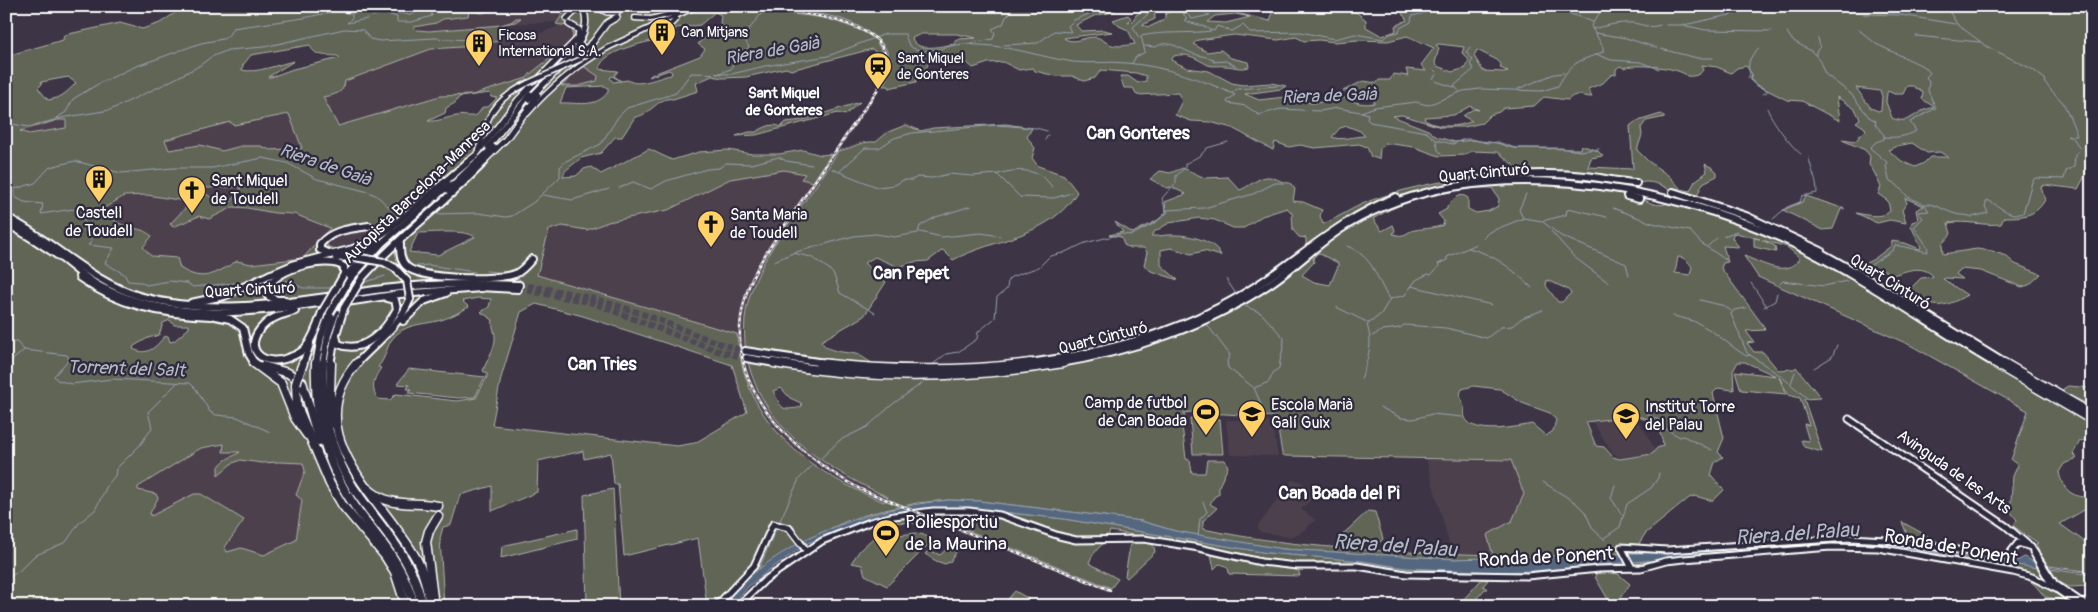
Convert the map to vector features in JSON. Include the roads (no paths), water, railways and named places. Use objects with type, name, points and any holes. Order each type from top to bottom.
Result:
[{"type":"highway","points":[[338,285],[388,230],[430,201],[488,141],[522,96],[574,43],[578,38],[579,29],[568,22],[575,6]]},
{"type":"highway","name":"Autopista Barcelona-Manresa","points":[[414,606],[405,574],[406,560],[342,487],[327,458],[318,418],[315,373],[320,342],[333,313],[376,253],[473,163],[504,128],[528,95],[571,54],[581,41],[587,23],[582,6]]},
{"type":"highway","name":"Autopista Barcelona-Manresa","points":[[430,201],[488,152],[537,90],[580,47],[590,30],[591,20],[586,6]]},
{"type":"highway","points":[[539,93],[593,42],[607,23],[617,15],[596,6]]},
{"type":"highway","points":[[341,441],[337,434],[331,410],[330,360],[336,330],[356,279],[382,254],[442,203],[506,139],[539,93],[568,60]]},
{"type":"highway","points":[[504,128],[522,96]]},
{"type":"highway","points":[[1475,182],[1514,175],[1549,174],[1636,183]]},
{"type":"highway","name":"Quart Cinturó","points":[[746,354],[830,366],[922,371],[1005,366],[1086,353],[1163,331],[1233,300],[1282,270],[1338,225],[1369,208],[1418,190],[1475,182],[1537,178],[1616,188],[1669,198],[1694,205],[1795,242],[1878,285],[2015,371],[2092,414]]},
{"type":"highway","points":[[1475,182],[1557,185],[1640,194]]},
{"type":"highway","points":[[1669,198],[1738,213],[1795,242]]},
{"type":"highway","points":[[1669,198],[1753,230],[1795,242]]},
{"type":"highway","name":"Quart Cinturó","points":[[6,217],[43,237],[107,284],[122,291],[153,300],[194,306],[236,307],[288,304],[421,285],[458,283],[509,284],[518,287],[403,290],[259,311],[189,310],[152,305],[112,293],[94,283],[52,252],[6,223]]},
{"type":"highway","points":[[353,249],[329,254],[322,252],[319,246],[324,239],[335,233],[348,228],[369,226]]},
{"type":"highway","points":[[153,300],[188,303],[224,296],[302,262],[353,249],[388,230]]},
{"type":"highway","points":[[408,232],[400,244],[398,256],[406,270],[426,278],[509,284]]},
{"type":"highway","points":[[400,244],[399,254],[406,266],[427,276],[504,277],[521,272],[532,259]]},
{"type":"highway","points":[[52,252],[87,284],[120,301],[158,311],[232,319],[242,326],[246,334],[248,354],[254,364],[274,375],[282,384],[293,413],[314,446]]},
{"type":"highway","points":[[269,275],[313,261],[354,257],[384,262],[395,268],[407,281],[410,299],[402,318],[362,355],[348,373],[337,401],[337,419],[347,460],[406,560],[401,587],[406,606]]},
{"type":"highway","name":"Quart Cinturó","points":[[1829,259],[1994,364],[2092,420]]},
{"type":"highway","points":[[406,560],[385,556],[343,506],[330,484],[298,406],[296,384],[299,374],[322,312],[338,285],[345,273],[345,268],[340,263],[328,261],[301,267],[283,274],[271,282],[267,291],[271,298],[286,300],[388,285],[450,280]]},
{"type":"highway","points":[[315,329],[306,346],[289,358],[266,361],[260,358],[256,351],[256,334],[265,323],[283,314],[371,298],[437,290],[488,288]]},
{"type":"highway","points":[[380,339],[402,322],[418,305],[430,298],[458,291],[496,288]]},
{"type":"highway","points":[[336,330],[336,341],[343,347],[362,344],[378,335],[392,318],[397,306],[392,299],[371,298]]},
{"type":"highway","points":[[215,316],[306,309]]},
{"type":"highway","name":"Autopista Barcelona-Manresa","points":[[333,313],[325,341],[321,372],[322,398],[329,435],[346,476],[406,560],[420,590],[430,604]]},
{"type":"highway","points":[[253,361],[288,373],[302,382],[322,449],[327,458]]},
{"type":"highway","points":[[337,401],[344,440],[351,459],[365,486],[384,502],[438,506]]},
{"type":"highway","points":[[430,604],[432,578],[426,542],[428,530],[438,516]]},
{"type":"main road","points":[[635,18],[647,20],[693,8]]},
{"type":"main road","points":[[469,161],[483,140],[488,120],[494,108],[506,96],[528,83],[693,8]]},
{"type":"main road","points":[[667,28],[672,22],[693,8]]},
{"type":"main road","points":[[506,139],[554,84],[578,65],[609,46]]},
{"type":"main road","name":"Avinguda de les Arts","points":[[2023,542],[1850,418],[2018,532],[2027,540],[2038,557]]},
{"type":"main road","name":"Ronda de Ponent","points":[[738,606],[765,580],[804,549],[835,535],[870,522],[916,512],[949,511],[1000,515],[1059,536],[1076,540],[1144,540],[1199,548],[1234,558],[1283,565],[1350,566],[1406,574],[1526,576],[1650,566],[1666,561],[1684,559],[1858,547],[1923,555],[2013,572],[2032,577],[2056,589]]},
{"type":"main road","points":[[716,606],[754,566],[774,524],[790,529],[804,549]]},
{"type":"main road","name":"Ronda de Ponent","points":[[1632,567],[1621,547],[1667,550],[1850,538],[1945,547],[2004,557],[2018,543],[2023,542]]},
{"type":"main road","points":[[2023,542],[2038,557],[2047,577],[2056,589],[2080,605]]},
{"type":"main road","points":[[2047,577],[2080,605]]},
{"type":"water","name":"Riera del Palau","points":[[948,500],[979,501],[1141,521],[1175,531],[1283,549],[1455,559],[1670,552],[1851,539],[1902,544],[2011,560],[2019,560],[2024,557],[2034,562],[2037,568],[1919,550],[1862,544],[1790,548],[1533,571],[1497,572],[1405,568],[1362,561],[1268,553],[1064,519],[985,510],[937,508],[900,512],[874,518],[808,543],[748,587],[732,606],[719,606],[742,583],[767,563],[823,532],[853,520],[885,511],[916,504]]},
{"type":"waterway","points":[[372,16],[384,13],[397,17],[397,22],[412,22],[432,16],[431,12],[439,6]]},
{"type":"waterway","points":[[453,6],[481,12],[503,6]]},
{"type":"waterway","points":[[718,74],[731,69],[735,60],[749,57],[744,52],[749,47],[743,37],[765,9],[773,6]]},
{"type":"waterway","points":[[971,43],[993,39],[995,33],[992,29],[1003,24],[1006,17],[1012,11],[1010,6]]},
{"type":"waterway","points":[[1089,6],[1091,13]]},
{"type":"waterway","points":[[1139,38],[1133,27],[1147,15],[1148,6]]},
{"type":"waterway","points":[[1132,63],[1136,57],[1145,52],[1141,36],[1211,31],[1184,20],[1187,18],[1183,14],[1186,13],[1192,19],[1210,15],[1196,9],[1224,13],[1228,12],[1222,8],[1229,6]]},
{"type":"waterway","points":[[1211,30],[1214,31],[1217,26],[1232,31],[1243,25],[1251,33],[1301,32],[1334,39],[1355,34],[1383,39],[1390,34],[1399,32],[1400,28],[1411,22],[1412,16],[1428,12],[1429,10],[1425,7],[1428,6]]},
{"type":"waterway","points":[[1548,6],[1593,22]]},
{"type":"waterway","points":[[1567,6],[1576,14]]},
{"type":"waterway","points":[[1593,29],[1591,26],[1602,9],[1611,6]]},
{"type":"waterway","points":[[1920,6],[1942,9]]},
{"type":"waterway","points":[[1924,204],[1933,205],[1958,215],[1972,217],[1988,213],[1985,206],[1987,200],[2013,214],[2023,213],[2032,182],[2035,178],[2064,179],[2066,171],[2074,167],[2075,155],[2080,149],[2074,139],[2067,136],[2077,136],[2064,105],[2047,85],[2046,80],[2032,69],[1986,46],[1957,24],[1949,11],[1936,6]]},
{"type":"waterway","points":[[57,118],[66,112],[73,99],[98,84],[134,67],[201,43],[223,39],[228,36],[233,28],[304,18],[335,11],[352,14],[352,18],[347,23],[367,19]]},
{"type":"waterway","points":[[1091,13],[1105,11]]},
{"type":"waterway","points":[[1684,25],[1743,12]]},
{"type":"waterway","points":[[1004,45],[1038,43],[1054,31],[1071,32],[1068,26],[1074,20],[1091,13]]},
{"type":"waterway","points":[[1863,14],[1901,15],[1955,24]]},
{"type":"waterway","points":[[1593,29],[1622,23],[1649,26],[1660,25]]},
{"type":"waterway","points":[[1666,25],[1682,25],[1706,30],[1771,31]]},
{"type":"waterway","points":[[55,119],[110,110],[163,85],[199,66],[211,57],[228,50],[264,47],[344,29],[363,30],[370,39],[380,41],[435,38],[467,40],[486,33]]},
{"type":"waterway","points":[[1593,29],[1595,33]]},
{"type":"waterway","points":[[1858,29],[1876,44],[1925,67],[1930,73],[1926,77],[1929,82],[1928,91],[1936,108],[1910,122],[1916,131],[1900,137],[1884,137]]},
{"type":"waterway","points":[[1787,32],[1792,40],[1811,51],[1819,59],[1825,74],[1851,94],[1869,117],[1876,121],[1875,124],[1884,137]]},
{"type":"waterway","name":"Riera de Gaià","points":[[718,74],[732,74],[765,66],[828,56],[885,34],[905,34],[911,47],[921,50],[933,50],[964,44],[991,46],[1073,62],[1119,62],[1154,67],[1182,74],[1222,89],[1235,95],[1227,101],[1228,103],[1246,106],[1259,115],[1280,109],[1320,111],[1337,108],[1361,112],[1375,107],[1416,102],[1428,105],[1463,91],[1480,89],[1542,91],[1558,86],[1567,72],[1576,63],[1603,52],[1603,47],[1595,33]]},
{"type":"waterway","points":[[1595,33],[1626,38],[1657,48]]},
{"type":"waterway","points":[[1916,36],[1980,42]]},
{"type":"waterway","points":[[1816,55],[1816,51],[1820,47],[1818,38]]},
{"type":"waterway","points":[[1145,46],[1156,47],[1170,44],[1194,54],[1214,59],[1213,62],[1226,61],[1236,66]]},
{"type":"waterway","points":[[1459,91],[1454,86],[1474,69],[1470,64],[1473,60],[1466,52],[1471,46]]},
{"type":"waterway","points":[[1760,47],[1750,59],[1750,74],[1748,78],[1755,85],[1768,91]]},
{"type":"waterway","points":[[1661,49],[1697,58],[1713,58]]},
{"type":"waterway","points":[[1598,55],[1611,60],[1640,62],[1659,69]]},
{"type":"waterway","points":[[1434,70],[1437,73],[1433,79],[1435,81],[1454,87]]},
{"type":"waterway","name":"Riera de Gaià","points":[[433,214],[478,213],[506,217],[512,216],[534,202],[560,177],[560,167],[566,161],[601,144],[618,117],[627,108],[676,93],[691,73],[718,74]]},
{"type":"waterway","points":[[1518,89],[1554,74],[1564,73]]},
{"type":"waterway","points":[[1232,93],[1237,89],[1277,86]]},
{"type":"waterway","points":[[1763,94],[1767,92]]},
{"type":"waterway","points":[[1767,108],[1782,133],[1801,154]]},
{"type":"waterway","points":[[1362,112],[1368,114],[1367,119],[1370,122],[1426,132],[1436,140],[1453,144],[1464,139],[1471,139],[1487,143],[1498,142],[1515,148],[1561,148],[1579,151],[1599,149]]},
{"type":"waterway","points":[[6,123],[29,127],[54,120]]},
{"type":"waterway","points":[[840,171],[865,148],[879,148],[894,138],[912,133],[997,125],[1036,128],[1047,131]]},
{"type":"waterway","points":[[1045,140],[1048,135]]},
{"type":"waterway","points":[[1884,137],[1884,139],[1876,142],[1870,148],[1888,163],[1886,166],[1889,180],[1897,185],[1908,197],[1924,204]]},
{"type":"waterway","points":[[1436,141],[1438,150],[1441,153]]},
{"type":"waterway","points":[[1166,210],[1162,198],[1176,183],[1176,176],[1185,168],[1185,164],[1201,155],[1207,148],[1228,142]]},
{"type":"waterway","points":[[619,188],[633,182],[651,189],[666,181],[707,169],[719,168],[726,163],[751,164],[779,157],[786,161],[812,165]]},
{"type":"waterway","name":"Riera de Gaià","points":[[6,188],[15,189],[35,183],[50,167],[75,161],[121,173],[173,168],[212,168],[263,158],[287,163],[317,179],[369,192],[377,196],[392,210],[404,213]]},
{"type":"waterway","points":[[1773,219],[1787,207],[1800,202],[1802,196],[1817,193],[1809,158]]},
{"type":"waterway","points":[[832,169],[877,187],[895,185],[903,180],[912,180],[917,177],[932,178],[949,174],[973,176],[997,174],[1020,197],[1054,198],[1071,193]]},
{"type":"waterway","points":[[998,174],[1021,170],[1028,171],[1041,176],[1052,187]]},
{"type":"waterway","points":[[1166,210],[1204,208],[1253,194],[1275,183],[1284,183]]},
{"type":"waterway","points":[[543,195],[572,200],[609,189]]},
{"type":"waterway","points":[[15,191],[15,197],[24,202],[43,204],[41,214],[73,209],[86,223],[83,229],[92,241],[88,245],[114,248],[105,263],[124,274],[128,281],[141,282],[146,285],[170,281],[187,283],[193,287],[235,283]]},
{"type":"waterway","points":[[1523,218],[1519,210],[1526,194]]},
{"type":"waterway","points":[[1866,268],[1893,250],[1895,245],[1928,252],[1927,246],[1914,227],[1923,218],[1918,212],[1929,211],[1924,204]]},
{"type":"waterway","points":[[793,253],[854,236],[876,234],[894,237],[918,233],[920,226],[936,217],[971,206]]},
{"type":"waterway","points":[[1613,208],[1652,223],[1690,231],[1701,243],[1726,260]]},
{"type":"waterway","points":[[1412,286],[1416,280],[1428,274],[1431,275],[1439,266],[1438,264],[1447,260],[1447,257],[1477,244],[1489,232],[1524,218],[1542,221],[1566,215],[1567,210],[1572,209],[1607,217]]},
{"type":"waterway","points":[[932,365],[946,354],[958,352],[977,339],[978,332],[995,318],[997,297],[1007,289],[1008,280],[1011,277],[1039,267],[1050,256],[1063,253],[1085,243],[1121,234],[1132,235],[1155,223],[1168,212],[1166,210]]},
{"type":"waterway","points":[[1543,222],[1561,236],[1626,264],[1629,275]]},
{"type":"waterway","points":[[1551,231],[1574,257],[1609,283]]},
{"type":"waterway","points":[[1724,236],[1737,231]]},
{"type":"waterway","points":[[920,232],[942,237],[981,233],[1000,236]]},
{"type":"waterway","points":[[1708,246],[1717,238]]},
{"type":"waterway","points":[[1347,246],[1356,250],[1373,268],[1389,299]]},
{"type":"waterway","points":[[1469,248],[1503,264],[1532,288]]},
{"type":"waterway","points":[[774,261],[793,253]]},
{"type":"waterway","points":[[793,253],[811,257],[829,269],[834,275],[840,293],[875,313]]},
{"type":"waterway","points":[[417,266],[428,265],[475,272]]},
{"type":"waterway","points":[[486,271],[507,273]]},
{"type":"waterway","points":[[362,283],[385,276]]},
{"type":"waterway","points":[[515,278],[521,280]]},
{"type":"waterway","points":[[1226,279],[1236,294]]},
{"type":"waterway","points":[[286,280],[303,288],[333,288]]},
{"type":"waterway","points":[[1780,284],[1783,281],[1824,286],[1847,281]]},
{"type":"waterway","points":[[1751,283],[1766,306]]},
{"type":"waterway","points":[[1361,379],[1370,346],[1367,325],[1381,314],[1390,299],[1405,295],[1412,286]]},
{"type":"waterway","points":[[1412,286],[1492,305]]},
{"type":"waterway","points":[[1766,306],[1775,301],[1777,293]]},
{"type":"waterway","points":[[1700,300],[1725,306],[1731,311]]},
{"type":"waterway","points":[[1245,306],[1261,313],[1284,338],[1279,368],[1273,373],[1269,382],[1254,388],[1261,404],[1257,412]]},
{"type":"waterway","points":[[1336,307],[1369,323]]},
{"type":"waterway","points":[[1746,308],[1734,310],[1731,314],[1747,353],[1750,355]]},
{"type":"waterway","points":[[1372,336],[1383,330],[1400,328],[1404,325],[1446,328],[1487,338],[1501,327],[1512,326],[1522,318],[1543,310]]},
{"type":"waterway","points":[[1673,316],[1700,324],[1746,356],[1750,355]]},
{"type":"waterway","points":[[1208,326],[1230,355],[1227,361],[1228,368],[1253,387]]},
{"type":"waterway","name":"Torrent del Salt","points":[[6,342],[17,342],[24,350]]},
{"type":"waterway","points":[[1814,368],[1832,357],[1837,345]]},
{"type":"waterway","points":[[6,366],[24,350]]},
{"type":"waterway","name":"Torrent del Salt","points":[[24,350],[67,355],[69,359],[54,376],[57,380],[71,384],[112,379],[190,383],[196,389],[210,412],[216,415],[237,417],[270,432]]},
{"type":"waterway","points":[[1750,355],[1781,376],[1807,398]]},
{"type":"waterway","points":[[1791,383],[1795,372]]},
{"type":"waterway","points":[[6,579],[19,571],[34,556],[66,542],[79,523],[95,510],[108,484],[115,476],[116,469],[140,445],[152,428],[148,412],[177,383]]},
{"type":"waterway","points":[[821,458],[840,440],[867,427],[893,404],[922,383]]},
{"type":"waterway","points":[[1380,407],[1401,418],[1413,419],[1432,414],[1462,417]]},
{"type":"waterway","points":[[1624,414],[1646,418],[1664,428]]},
{"type":"waterway","points":[[1647,414],[1663,422],[1664,428]]},
{"type":"waterway","points":[[1664,428],[1712,450]]},
{"type":"waterway","points":[[779,523],[799,479],[812,466]]},
{"type":"waterway","points":[[1604,538],[1620,527],[1627,504],[1651,488],[1659,473]]},
{"type":"waterway","points":[[1543,482],[1576,503],[1585,512],[1593,529],[1605,540]]},
{"type":"waterway","points":[[1615,485],[1611,498],[1622,515]]},
{"type":"waterway","points":[[1198,536],[1200,519],[1207,512],[1203,502]]},
{"type":"waterway","points":[[759,569],[777,526]]},
{"type":"waterway","name":"Riera del Palau","points":[[2046,567],[2092,573]]},
{"type":"tunnel","points":[[519,285],[583,296],[614,305],[745,351]]},
{"type":"tunnel","points":[[518,289],[590,302],[715,350],[746,358]]},
{"type":"railway","points":[[701,6],[767,9],[816,15],[839,21],[859,29],[876,39],[888,58],[882,83],[770,248],[757,269],[747,291],[740,331],[743,360],[752,387],[767,412],[809,456],[860,489],[1110,590]]},
{"type":"place","name":"Can Mitjans","points":[[662,56]]},
{"type":"place","name":"Ficosa International S.A.","points":[[479,67]]},
{"type":"place","name":"Sant Miquel de Gonteres","points":[[878,90]]},
{"type":"place","name":"Castell de Toudell","points":[[99,203]]},
{"type":"place","name":"Sant Miquel de Toudell","points":[[192,214]]},
{"type":"place","name":"Santa Maria de Toudell","points":[[711,248]]},
{"type":"place","name":"Camp de futbol de Can Boada","points":[[1206,436]]},
{"type":"place","name":"Escola Marià Galí Guix","points":[[1252,438]]},
{"type":"place","name":"Institut Torre del Palau","points":[[1626,440]]},
{"type":"place","name":"Poliesportiu de la Maurina","points":[[886,557]]},
{"type":"district","name":"Sant Miquel de Gonteres","points":[[784,102]]},
{"type":"district","name":"Can Gonteres","points":[[1138,133]]},
{"type":"district","name":"Can Pepet","points":[[911,273]]},
{"type":"district","name":"Can Tries","points":[[602,364]]},
{"type":"district","name":"Can Boada del Pi","points":[[1339,493]]}]
